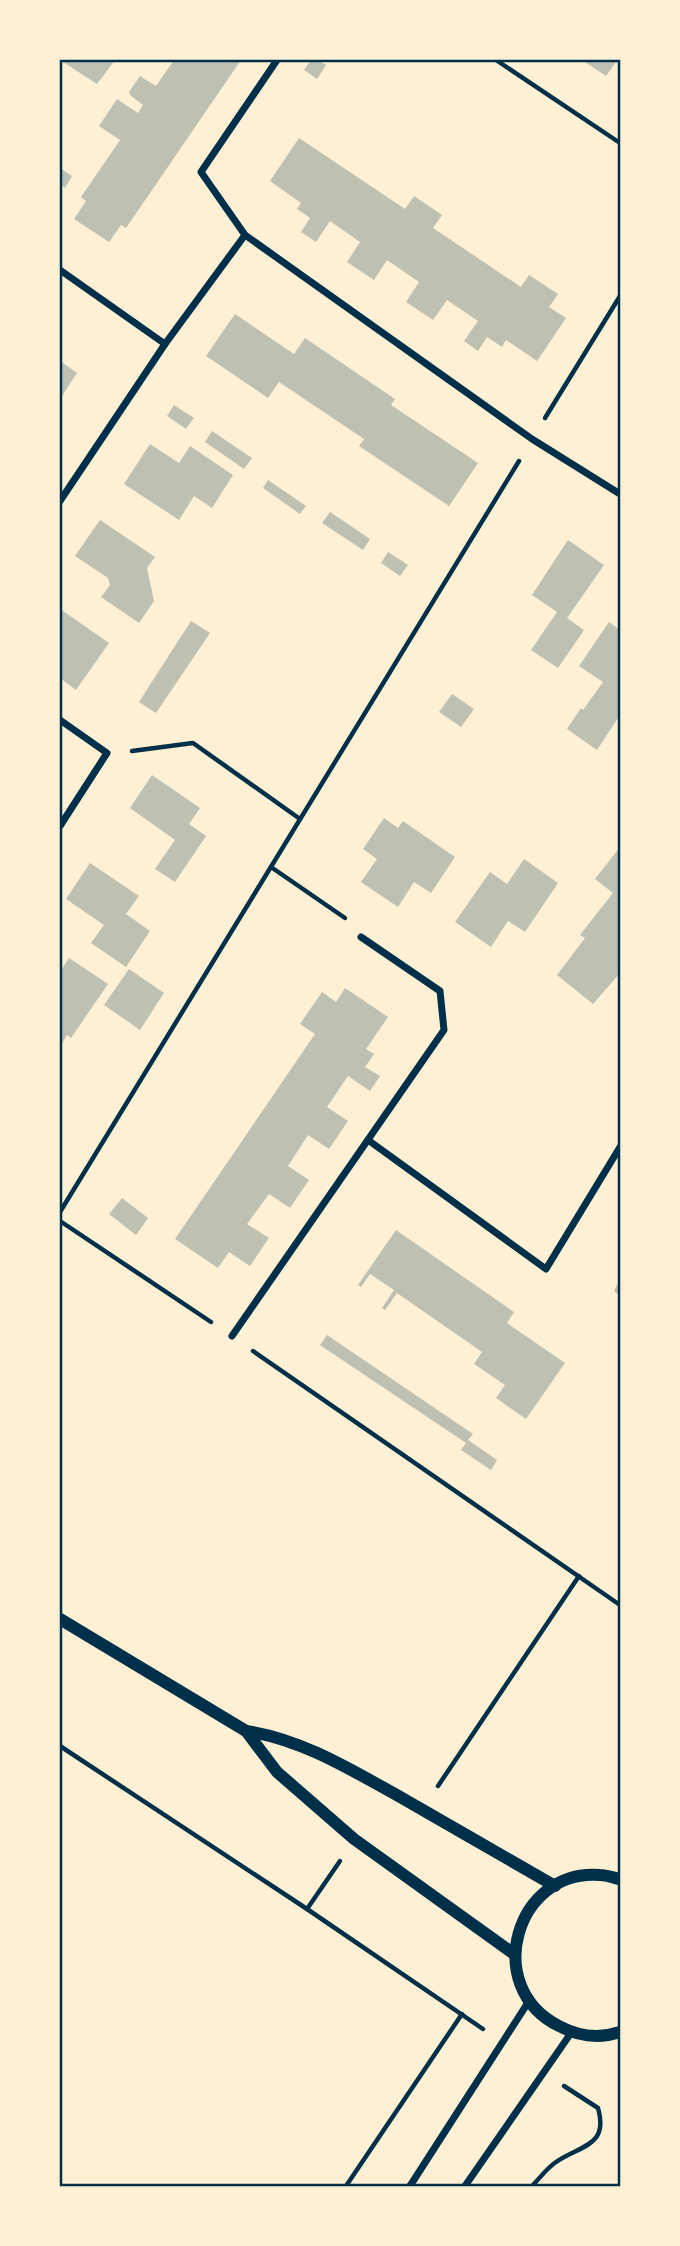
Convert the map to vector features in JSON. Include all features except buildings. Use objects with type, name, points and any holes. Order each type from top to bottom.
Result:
[{"type":"street","points":[[276,60],[201,172],[245,235],[532,439],[621,494]]},
{"type":"street","points":[[60,501],[165,344],[245,235]]},
{"type":"street","points":[[60,270],[165,344]]},
{"type":"street","points":[[60,720],[107,753],[60,826]]},
{"type":"street","points":[[232,1336],[444,1030],[440,991],[360,937]]},
{"type":"street","points":[[368,1140],[546,1269],[621,1147]]},
{"type":"street","points":[[60,1619],[246,1731],[278,1772],[354,1839],[514,1954]]},
{"type":"street","points":[[246,1731],[298,1744],[422,1810],[555,1886]]},
{"type":"street","points":[[621,1880],[599,1875],[584,1876],[555,1886],[539,1898],[526,1914],[517,1933],[514,1954],[520,1987],[547,2021],[571,2033],[601,2036],[621,2032]]},
{"type":"street","points":[[410,2186],[529,2001]]},
{"type":"street","points":[[466,2186],[571,2033]]},
{"type":"path","points":[[496,60],[621,143]]},
{"type":"path","points":[[60,1212],[621,296]]},
{"type":"path","points":[[107,753],[193,743],[300,819]]},
{"type":"path","points":[[271,867],[355,925],[360,937]]},
{"type":"path","points":[[60,1221],[232,1336],[621,1605]]},
{"type":"path","points":[[422,1810],[579,1576]]},
{"type":"path","points":[[60,1746],[307,1909],[354,1839]]},
{"type":"path","points":[[346,2186],[462,2014]]}]
